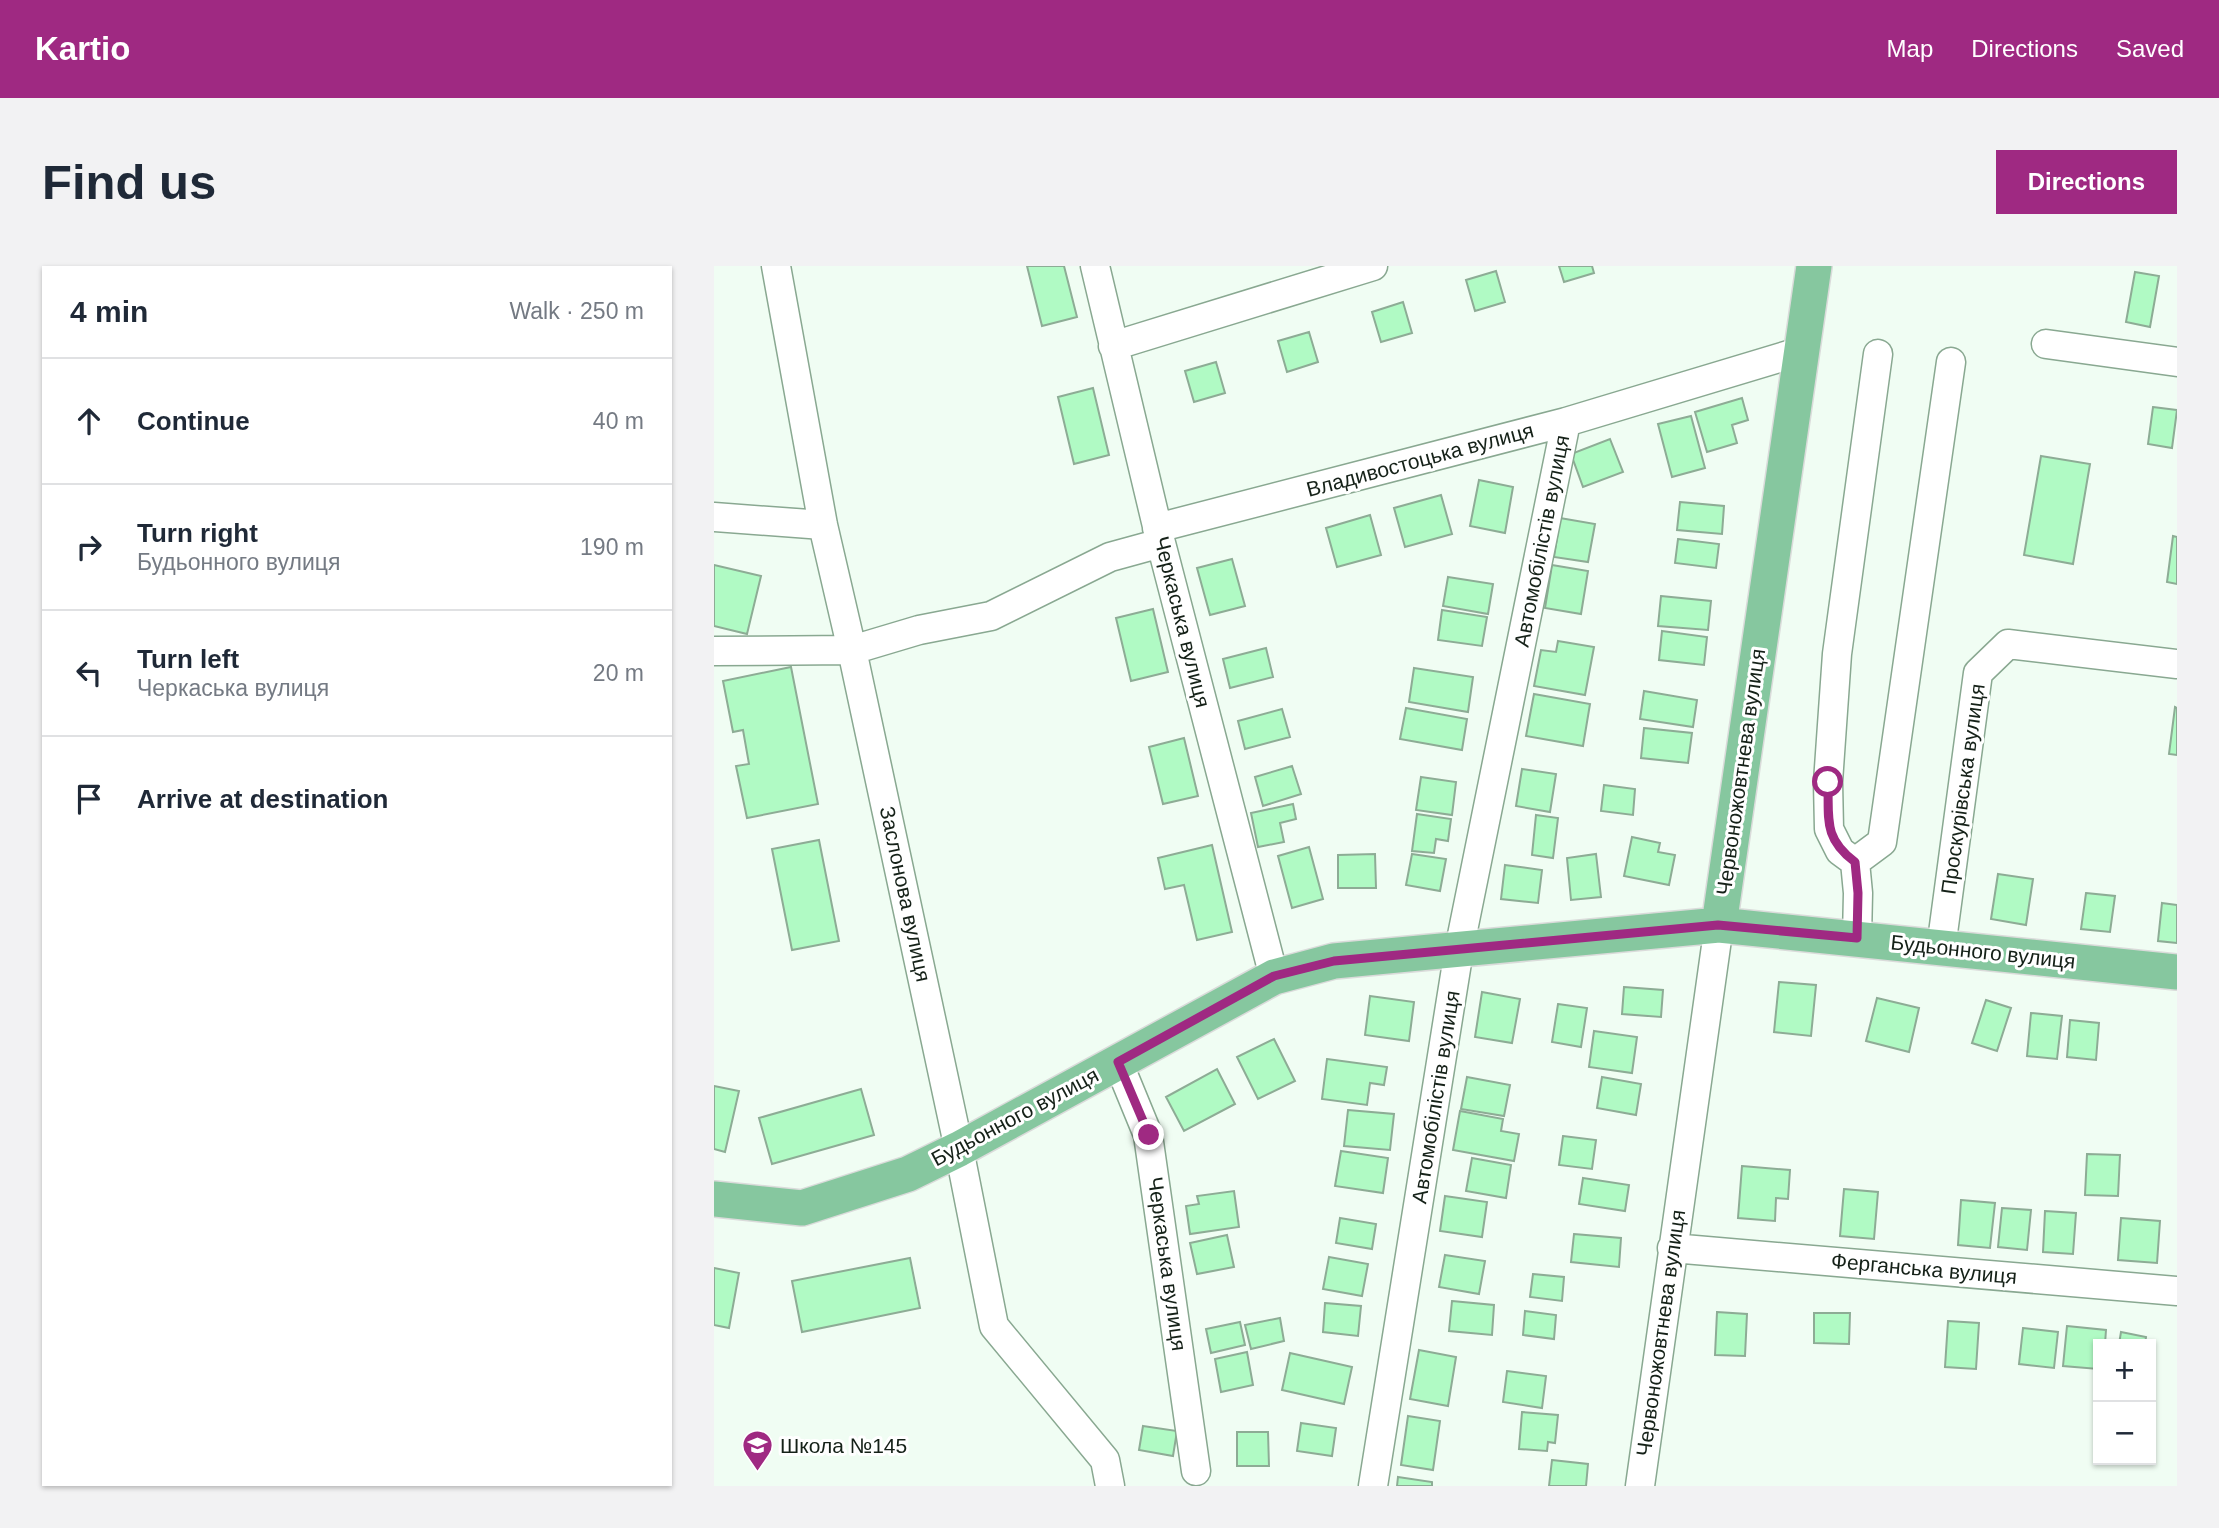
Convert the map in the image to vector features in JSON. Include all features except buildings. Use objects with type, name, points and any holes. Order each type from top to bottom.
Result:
[{"type":"main road","name":"Червоножовтнева вулиця","points":[[1718,925],[1814,266]]},
{"type":"main road","name":"Будьонного вулиця","points":[[714,1199],[802,1208],[908,1174],[959,1149],[1274,976],[1334,961],[1718,925],[2177,972]]},
{"type":"street","name":"Черкаська вулиця","points":[[1095,266],[1159,536],[1274,976]]},
{"type":"street","points":[[1113,346],[1373,266]]},
{"type":"street","name":"Заслонова вулиця","points":[[779,267],[823,525],[959,1149],[994,1326],[1105,1460],[1110,1486]]},
{"type":"street","points":[[2046,344],[2177,362]]},
{"type":"street","name":"Владивостоцька вулиця","points":[[714,651],[852,650],[919,631],[991,616],[1159,536],[1566,422],[1802,351]]},
{"type":"street","points":[[1857,938],[1858,893],[1855,862],[1840,851],[1829,829],[1828,782],[1837,654],[1878,354]]},
{"type":"street","points":[[1855,862],[1882,842],[1951,362]]},
{"type":"street","name":"Автомобілістів вулиця","points":[[1373,1486],[1460,950],[1566,422]]},
{"type":"street","points":[[714,517],[823,525]]},
{"type":"street","name":"Проскурівська вулиця","points":[[1941,948],[1978,673],[2008,644],[2177,664]]},
{"type":"street","name":"Червоножовтнева вулиця","points":[[1640,1486],[1718,925]]},
{"type":"street","name":"Черкаська вулиця","points":[[1118,1062],[1149,1135],[1196,1471]]},
{"type":"street","name":"Ферганська вулиця","points":[[1672,1248],[2177,1291]]},
{"type":"place","name":"Школа №145","points":[[757,1473]]},
{"type":"route","points":[[1149,1135],[1118,1062],[1274,976],[1334,961],[1718,925],[1857,938],[1858,893],[1855,862],[1840,851],[1829,829],[1828,782]]}]
